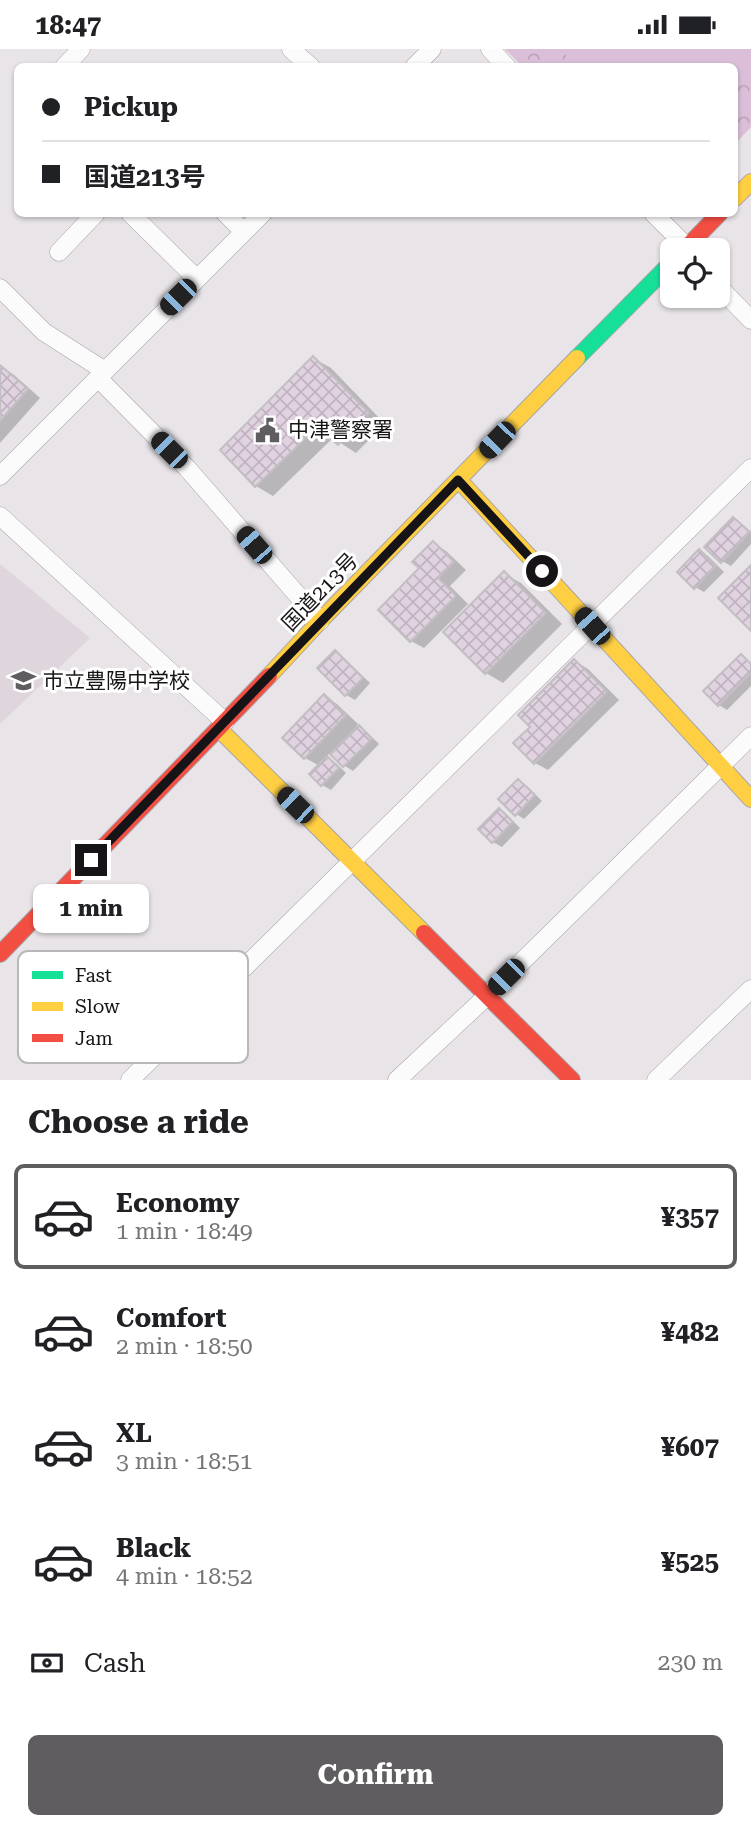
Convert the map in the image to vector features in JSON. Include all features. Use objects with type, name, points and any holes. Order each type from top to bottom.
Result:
[{"type":"main road","points":[[738,195],[751,182]]},
{"type":"main road","points":[[696,238],[716,217]]},
{"type":"main road","name":"国道213号","points":[[0,954],[320,621],[660,274]]},
{"type":"main road","points":[[458,480],[751,799]]},
{"type":"main road","points":[[222,726],[351,861],[572,1080]]},
{"type":"street","points":[[68,63],[81,49]]},
{"type":"street","points":[[291,49],[307,63]]},
{"type":"street","points":[[418,63],[432,49]]},
{"type":"street","points":[[489,49],[503,63]]},
{"type":"street","points":[[59,252],[92,217]]},
{"type":"street","points":[[134,217],[197,279]]},
{"type":"street","points":[[229,217],[244,232]]},
{"type":"street","points":[[0,477],[259,217]]},
{"type":"street","points":[[657,217],[675,238]]},
{"type":"street","points":[[0,288],[44,332],[102,374],[320,621]]},
{"type":"street","points":[[730,298],[751,320]]},
{"type":"street","points":[[248,963],[751,468]]},
{"type":"street","points":[[0,516],[222,726]]},
{"type":"street","points":[[399,1080],[751,736]]},
{"type":"street","points":[[656,1080],[751,989]]},
{"type":"street","points":[[130,1080],[147,1063]]},
{"type":"shaded area","name":"市立豊陽中学校","points":[[0,564],[90,638],[0,724]]},
{"type":"green space","points":[[505,49],[751,49],[751,127],[738,141],[738,63],[519,63]]},
{"type":"green space","points":[[751,49],[751,65],[738,79],[738,63],[574,63],[560,50]]},
{"type":"building","points":[[313,356],[369,413],[338,445],[317,427],[255,487],[220,450]]},
{"type":"building","points":[[0,365],[28,389],[0,421]]},
{"type":"building","points":[[733,517],[750,532],[721,563],[704,547]]},
{"type":"building","points":[[433,541],[454,562],[438,578],[456,596],[410,642],[378,610],[419,568],[412,562]]},
{"type":"building","points":[[699,549],[716,566],[694,589],[677,572]]},
{"type":"building","points":[[751,565],[751,631],[718,598]]},
{"type":"building","points":[[504,571],[546,613],[485,674],[443,632]]},
{"type":"building","points":[[335,650],[363,678],[345,696],[317,668]]},
{"type":"building","points":[[741,654],[751,664],[751,673],[718,706],[703,691]]},
{"type":"building","points":[[574,659],[607,692],[534,764],[513,743],[530,727],[518,715]]},
{"type":"building","points":[[324,694],[346,715],[304,759],[282,738]]},
{"type":"building","points":[[359,725],[372,739],[343,767],[330,754]]},
{"type":"building","points":[[327,756],[339,768],[321,786],[309,774]]},
{"type":"building","points":[[518,779],[535,795],[515,816],[498,799]]},
{"type":"building","points":[[499,808],[513,822],[492,843],[478,829]]},
{"type":"traffic: fast","points":[[577,358],[660,274]]},
{"type":"traffic: slow","points":[[738,195],[751,182]]},
{"type":"traffic: slow","points":[[269,676],[577,358]]},
{"type":"traffic: slow","points":[[459,480],[751,799]]},
{"type":"traffic: slow","points":[[219,729],[424,933]]},
{"type":"traffic: jam","points":[[696,238],[716,217]]},
{"type":"traffic: jam","points":[[0,954],[269,676]]},
{"type":"traffic: jam","points":[[424,933],[572,1080]]},
{"type":"place","name":"中津警察署","points":[[268,430]]},
{"type":"place","name":"市立豊陽中学校","points":[[23,681]]},
{"type":"route","points":[[91,860],[458,480],[542,571]]}]
